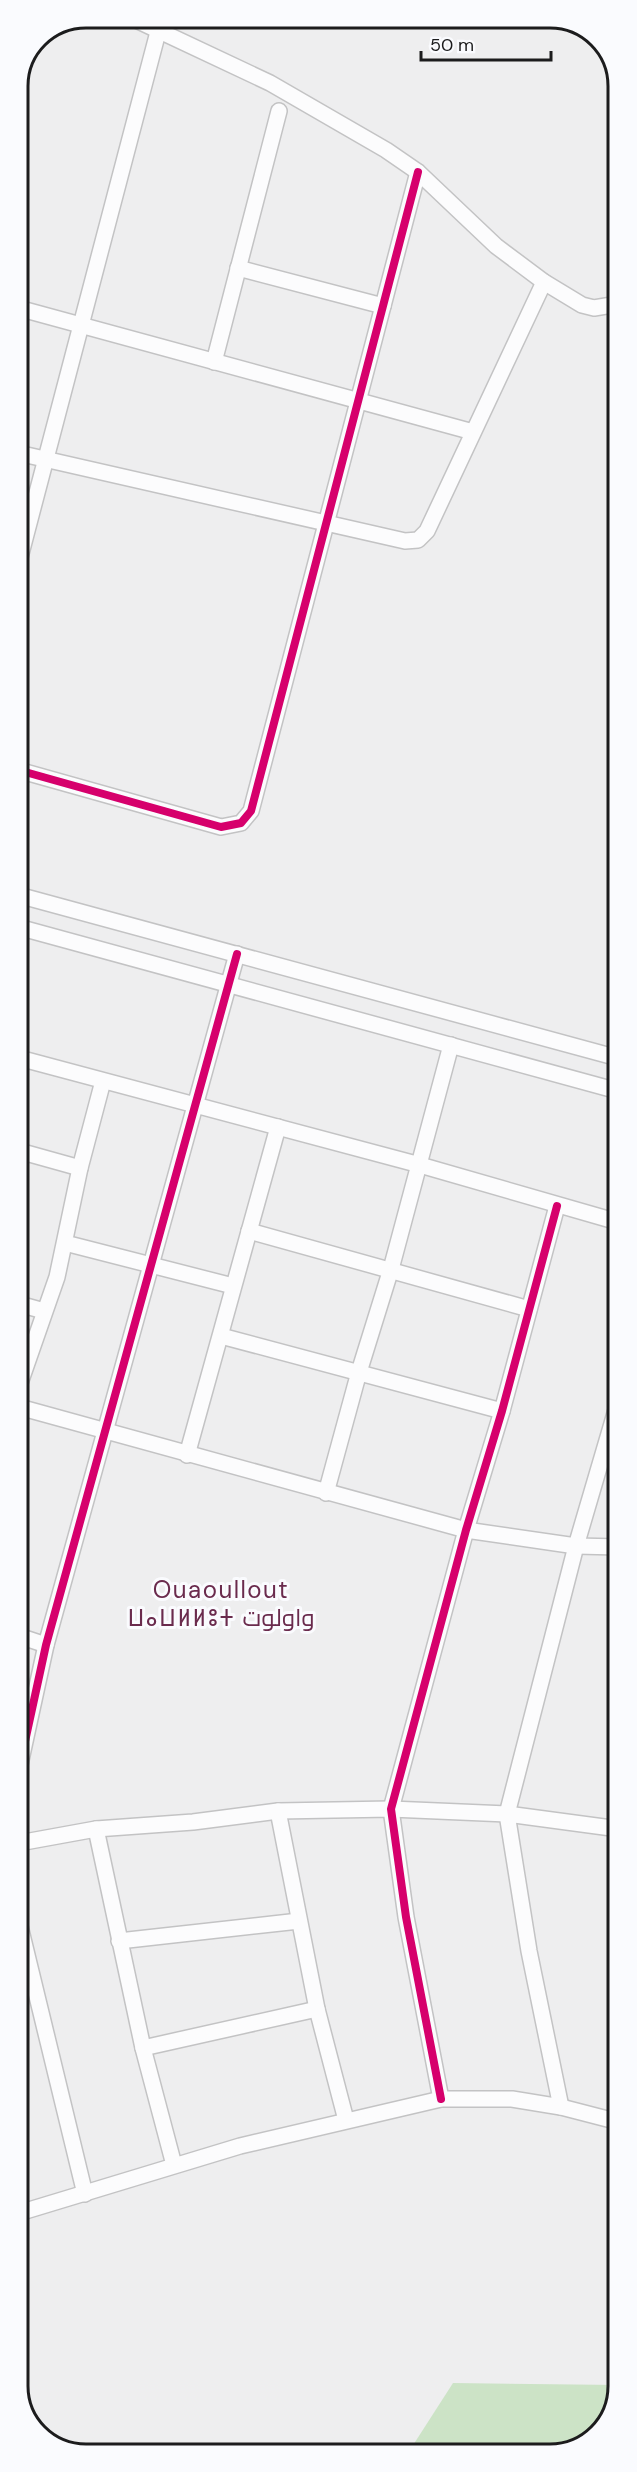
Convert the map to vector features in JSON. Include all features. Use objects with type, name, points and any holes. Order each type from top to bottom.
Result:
[{"type":"street","points":[[151,28],[270,82],[351,128],[418,172],[496,246],[544,282],[582,305],[594,308],[608,306]]},
{"type":"street","points":[[28,527],[158,32]]},
{"type":"street","points":[[214,362],[279,111]]},
{"type":"street","points":[[28,773],[220,827],[241,823],[251,811],[418,172]]},
{"type":"street","points":[[238,268],[383,306]]},
{"type":"street","points":[[28,455],[405,541],[418,540],[427,531],[544,282]]},
{"type":"street","points":[[28,311],[473,432]]},
{"type":"street","points":[[28,898],[608,1055]]},
{"type":"street","points":[[28,930],[608,1088]]},
{"type":"street","points":[[28,1728],[46,1645],[237,954]]},
{"type":"street","points":[[326,1492],[359,1372],[391,1269],[451,1045]]},
{"type":"street","points":[[28,1060],[195,1103],[608,1219]]},
{"type":"street","points":[[28,1359],[57,1277],[80,1168],[103,1081]]},
{"type":"street","points":[[187,1455],[278,1127]]},
{"type":"street","points":[[28,1154],[80,1168]]},
{"type":"street","points":[[441,2099],[406,1917],[391,1809],[557,1206]]},
{"type":"street","points":[[249,1231],[528,1309]]},
{"type":"street","points":[[65,1243],[233,1286]]},
{"type":"street","points":[[28,1307],[44,1311]]},
{"type":"street","points":[[221,1336],[502,1411]]},
{"type":"street","points":[[28,1410],[466,1530],[576,1546],[608,1547]]},
{"type":"street","points":[[561,2107],[529,1951],[507,1814],[576,1546],[608,1437]]},
{"type":"street","points":[[28,1639],[46,1645]]},
{"type":"street","points":[[28,1841],[96,1829],[193,1822],[278,1810],[391,1809],[507,1814],[608,1828]]},
{"type":"street","points":[[278,1810],[317,2009],[346,2120]]},
{"type":"street","points":[[96,1829],[143,2048],[174,2165]]},
{"type":"street","points":[[119,1941],[299,1921]]},
{"type":"street","points":[[28,1959],[85,2194]]},
{"type":"street","points":[[143,2048],[317,2009]]},
{"type":"street","points":[[28,2210],[174,2165],[346,2120],[441,2099],[512,2098],[608,2119]]},
{"type":"green space","points":[[453,2383],[608,2385],[605,2404],[597,2421],[573,2439],[550,2444],[414,2444]]},
{"type":"cycle path","points":[[28,773],[221,827],[241,823],[251,811],[418,172]]},
{"type":"cycle path","points":[[28,1728],[46,1645],[237,954]]},
{"type":"cycle path","points":[[441,2099],[406,1917],[391,1809],[557,1206]]},
{"type":"district","name":"Ouaoullout ⵡⴰⵡⵍⵍⵓⵜ واولوت","points":[[221,1604]]}]
